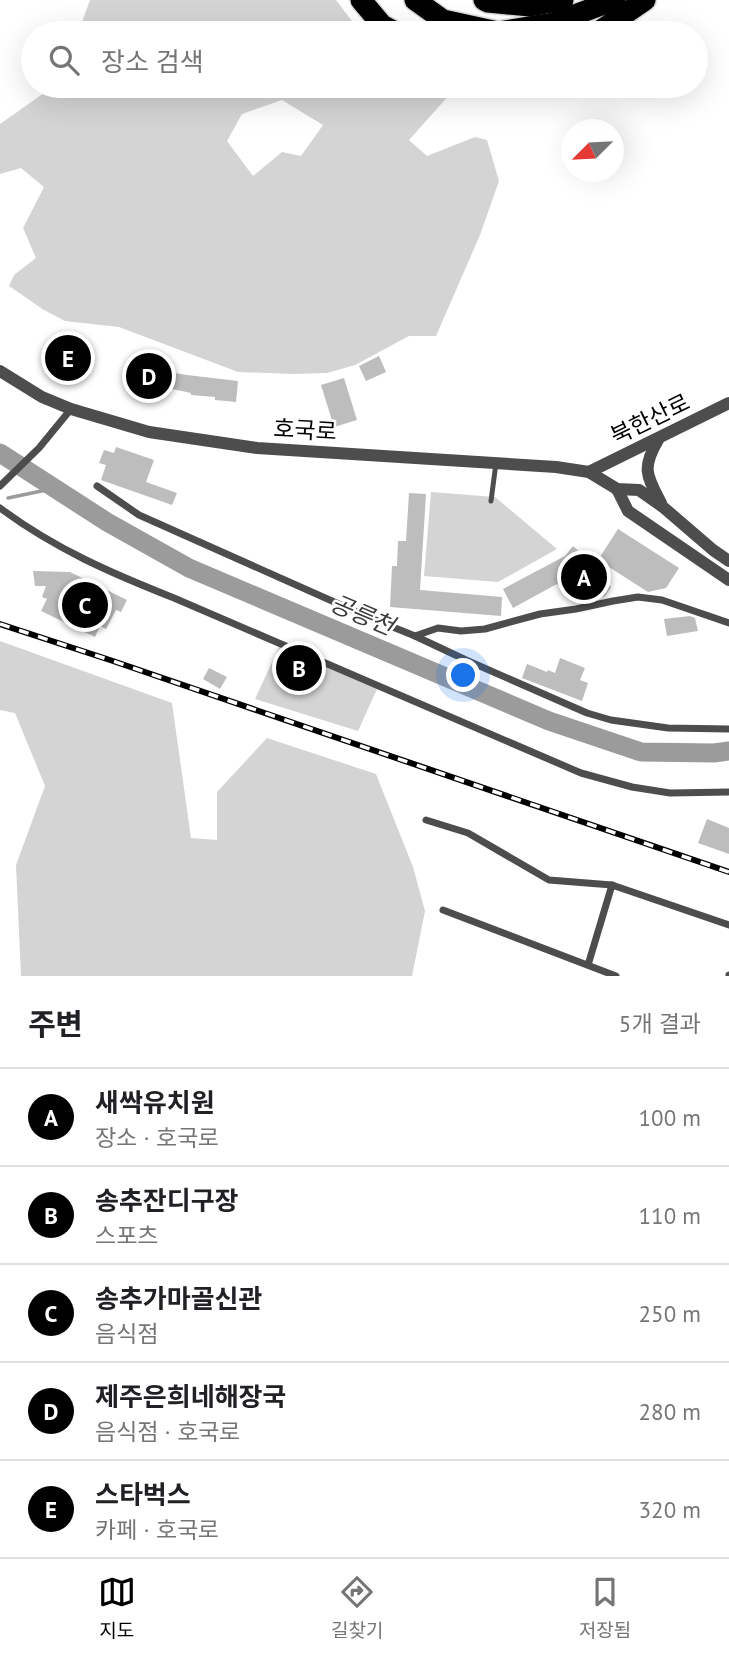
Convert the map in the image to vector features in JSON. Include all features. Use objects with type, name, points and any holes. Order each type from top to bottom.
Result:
[{"type":"highway","points":[[361,0],[379,21]]},
{"type":"highway","points":[[415,0],[448,21]]},
{"type":"highway","points":[[484,0],[530,6],[563,0]]},
{"type":"highway","points":[[558,21],[615,0]]},
{"type":"highway","points":[[614,21],[645,0]]},
{"type":"street","name":"호국로","points":[[0,371],[42,397],[71,409],[149,432],[257,448],[556,467],[589,472],[617,489],[639,489],[729,561]]},
{"type":"street","name":"북한산로","points":[[589,472],[729,403]]},
{"type":"street","points":[[0,486],[38,448],[71,409]]},
{"type":"street","points":[[659,439],[651,453],[647,476],[663,507]]},
{"type":"street","points":[[97,486],[139,515],[552,698],[611,720],[668,728],[729,729]]},
{"type":"street","name":"호국로","points":[[617,489],[628,511],[729,580]]},
{"type":"street","points":[[0,508],[44,538],[109,572],[581,773],[632,787],[670,793],[729,792]]},
{"type":"street","points":[[415,636],[438,628],[461,631],[485,629],[540,614],[638,597],[662,600],[729,623]]},
{"type":"street","points":[[426,820],[468,833],[549,880],[612,886],[729,925]]},
{"type":"street","points":[[588,965],[612,886]]},
{"type":"street","points":[[443,910],[615,976]]},
{"type":"lane","points":[[491,501],[496,463]]},
{"type":"shaded area","points":[[90,0],[336,0],[352,21],[82,21]]},
{"type":"shaded area","points":[[37,98],[447,98],[409,140],[427,156],[475,137],[487,140],[499,181],[480,235],[436,336],[409,336],[355,365],[327,373],[294,374],[238,372],[119,327],[65,321],[44,310],[9,286],[14,275],[36,258],[23,228],[44,187],[21,168],[0,174],[0,124]],"holes":[[[282,100],[323,125],[301,156],[282,152],[253,176],[227,141],[242,114]]]},
{"type":"shaded area","points":[[431,492],[495,497],[557,549],[498,582],[424,576]]},
{"type":"shaded area","points":[[0,641],[172,703],[191,838],[217,840],[217,792],[267,738],[376,774],[413,867],[425,911],[412,976],[21,976],[16,865],[45,786],[15,713],[0,710]]},
{"type":"shaded area","points":[[279,647],[377,689],[358,731],[255,699]]},
{"type":"building","points":[[63,343],[76,346],[75,351],[87,355],[83,369],[70,369],[48,362],[52,351],[60,353]]},
{"type":"building","points":[[379,356],[386,372],[366,381],[359,366]]},
{"type":"building","points":[[138,366],[238,381],[236,402],[136,384]]},
{"type":"building","points":[[344,378],[357,420],[334,427],[321,385]]},
{"type":"building","points":[[116,447],[154,460],[146,482],[177,493],[172,505],[101,480],[106,465],[99,463],[104,450],[114,453]]},
{"type":"building","points":[[409,493],[426,494],[420,590],[502,597],[501,616],[390,607],[392,566],[397,566],[398,541],[406,541]]},
{"type":"building","points":[[618,529],[679,568],[666,588],[648,592],[598,560]]},
{"type":"building","points":[[573,546],[582,554],[574,565],[611,587],[605,596],[592,591],[585,601],[557,584],[513,608],[503,589],[565,556]]},
{"type":"building","points":[[33,571],[70,572],[127,600],[121,612],[116,610],[106,629],[100,626],[95,637],[41,611],[47,599],[42,597],[46,586],[35,586]]},
{"type":"building","points":[[690,616],[695,618],[698,631],[667,636],[664,619]]},
{"type":"building","points":[[560,658],[585,668],[580,680],[588,683],[582,701],[522,678],[527,664],[555,673]]},
{"type":"building","points":[[209,668],[227,677],[220,689],[203,679]]},
{"type":"building","points":[[707,819],[729,828],[729,854],[698,843]]},
{"type":"waterway","name":"공릉천","points":[[0,453],[107,522],[189,568],[549,721],[641,752],[729,751]]},
{"type":"waterway","points":[[8,498],[56,488]]},
{"type":"railway","points":[[0,624],[729,872]]},
{"type":"place","name":"스타벅스","points":[[68,358]]},
{"type":"place","name":"제주은희네해장국","points":[[149,376]]},
{"type":"place","name":"새싹유치원","points":[[584,577]]},
{"type":"place","name":"송추가마골신관","points":[[85,605]]},
{"type":"place","name":"송추잔디구장","points":[[299,668]]}]
